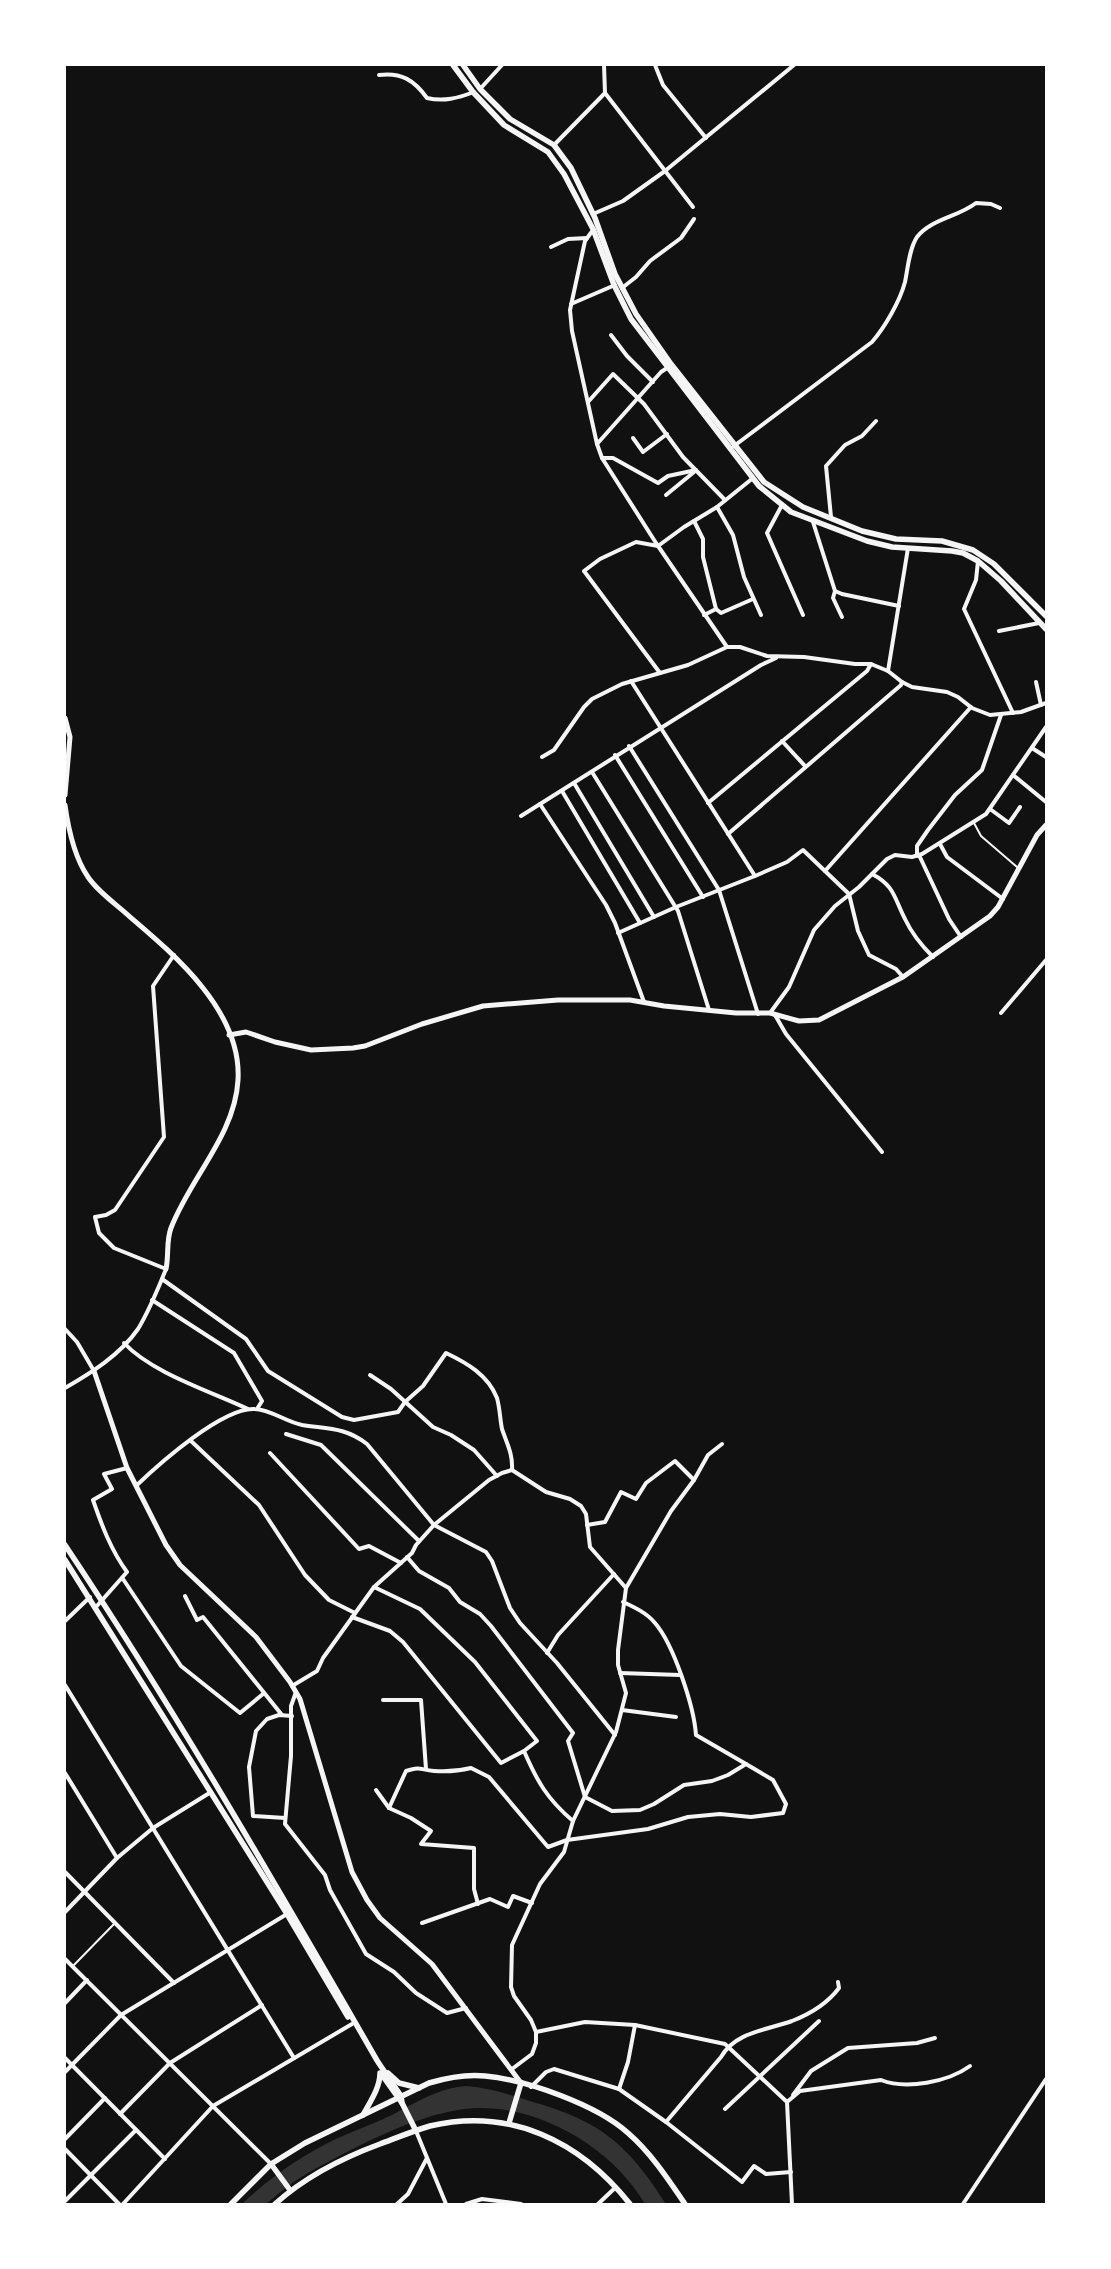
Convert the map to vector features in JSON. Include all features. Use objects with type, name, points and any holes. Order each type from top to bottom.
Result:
[{"type":"main road","points":[[452,65],[473,92],[504,125],[548,152],[564,174],[595,226],[619,285],[669,366],[755,477],[803,508],[882,537],[896,540],[942,540],[973,550],[994,564],[1046,616]]},
{"type":"main road","points":[[463,65],[480,89],[510,119],[554,145],[571,168],[593,214],[595,226]]},
{"type":"main road","points":[[669,366],[709,410],[755,477],[759,486],[791,512],[867,541],[963,554],[978,561],[1001,581],[1046,629]]},
{"type":"main road","points":[[65,1545],[102,1600],[252,1842],[381,2070],[399,2083],[419,2088]]},
{"type":"main road","points":[[65,1560],[90,1597],[287,1914],[352,2024],[401,2101],[415,2129]]},
{"type":"main road","points":[[363,2115],[380,2080],[381,2070]]},
{"type":"main road","points":[[231,2204],[271,2164],[305,2144],[363,2115],[401,2101],[419,2088],[443,2079],[485,2076],[521,2083],[572,2101],[602,2115],[627,2132],[652,2159],[685,2204]]},
{"type":"main road","points":[[509,2123],[521,2083]]},
{"type":"main road","points":[[278,2203],[289,2189],[330,2166],[415,2129],[461,2121],[492,2121],[509,2123],[536,2131],[558,2142],[586,2161],[616,2187],[630,2204]]},
{"type":"main road","points":[[271,2164],[289,2189]]},
{"type":"street","points":[[379,75],[401,75],[420,89],[427,98],[432,100],[454,99],[480,89],[502,65]]},
{"type":"street","points":[[604,65],[606,93],[693,207]]},
{"type":"street","points":[[655,65],[663,85],[706,138]]},
{"type":"street","points":[[593,214],[624,201],[665,171],[794,65]]},
{"type":"street","points":[[554,145],[606,93]]},
{"type":"street","points":[[734,446],[872,342],[881,332],[902,290],[917,237],[929,226],[965,211],[976,203],[991,204],[1000,208]]},
{"type":"street","points":[[571,304],[636,277],[650,261],[681,238],[694,219]]},
{"type":"street","points":[[595,226],[587,238],[571,304],[572,331],[597,444],[602,458],[658,546],[727,647]]},
{"type":"street","points":[[551,247],[568,239],[587,238]]},
{"type":"street","points":[[611,335],[627,356],[652,382]]},
{"type":"street","points":[[597,444],[652,382],[669,366]]},
{"type":"street","points":[[588,402],[613,374],[639,398],[696,470],[725,500]]},
{"type":"street","points":[[831,517],[826,466],[845,445],[862,436],[876,421]]},
{"type":"street","points":[[634,438],[644,452],[667,434]]},
{"type":"street","points":[[602,458],[613,458],[658,483],[668,476],[696,470]]},
{"type":"street","points":[[666,495],[696,470]]},
{"type":"street","points":[[660,673],[584,571],[600,559],[636,542],[658,546],[717,507],[755,477]]},
{"type":"street","points":[[782,505],[767,533],[804,615]]},
{"type":"street","points":[[717,507],[732,535],[744,577],[761,615]]},
{"type":"street","points":[[694,521],[703,539],[703,556],[716,609],[721,613],[753,599]]},
{"type":"street","points":[[813,522],[835,591],[833,598],[842,618]]},
{"type":"street","points":[[888,671],[908,548]]},
{"type":"street","points":[[978,561],[976,580],[964,609],[1013,713]]},
{"type":"street","points":[[835,591],[899,606]]},
{"type":"street","points":[[704,615],[716,609]]},
{"type":"street","points":[[999,631],[1039,623]]},
{"type":"street","points":[[542,757],[554,750],[592,699],[609,689],[688,664],[727,647],[740,647],[767,656],[804,657],[855,664],[871,664],[888,671],[912,687],[948,692],[971,707],[990,715],[1013,713],[1044,704],[1036,682]]},
{"type":"street","points":[[521,816],[592,772],[629,746],[760,665],[778,657]]},
{"type":"street","points":[[708,803],[867,671],[871,664]]},
{"type":"street","points":[[631,681],[755,876]]},
{"type":"street","points":[[728,834],[901,685],[902,682]]},
{"type":"street","points":[[825,871],[971,707]]},
{"type":"street","points":[[961,937],[949,919],[918,856],[917,846],[955,795],[982,770],[1001,715]]},
{"type":"street","points":[[65,718],[70,737],[65,795]]},
{"type":"street","points":[[773,1014],[789,987],[814,930],[835,906],[872,874],[887,858],[895,855],[912,858],[918,856],[974,823],[990,809],[1046,727]]},
{"type":"street","points":[[782,741],[805,766]]},
{"type":"street","points":[[629,746],[719,890],[758,1014]]},
{"type":"street","points":[[1032,748],[1046,758]]},
{"type":"street","points":[[615,755],[702,897]]},
{"type":"street","points":[[592,772],[676,907],[709,1010]]},
{"type":"street","points":[[1013,775],[1046,802]]},
{"type":"street","points":[[574,783],[654,917]]},
{"type":"street","points":[[562,791],[640,923]]},
{"type":"street","points":[[540,804],[606,905],[644,1002]]},
{"type":"street","points":[[65,805],[77,854],[88,876],[99,889],[188,968],[224,1017],[238,1060],[238,1082],[223,1130],[170,1230],[166,1269],[138,1329],[94,1371],[65,1388]]},
{"type":"street","points":[[990,809],[1008,823],[1020,807]]},
{"type":"street","points":[[229,1035],[246,1032],[305,1049],[354,1048],[365,1046],[422,1024],[484,1006],[575,1000],[630,1000],[664,1006],[773,1014],[799,1021],[819,1020],[903,977],[990,916],[1003,899],[1045,827]]},
{"type":"street","points":[[940,844],[947,857],[1003,899]]},
{"type":"street","points":[[618,933],[676,907],[787,862],[803,850],[849,894],[858,931],[869,955],[896,969],[903,977]]},
{"type":"street","points":[[872,874],[888,884],[896,895],[906,920],[919,942],[933,957]]},
{"type":"street","points":[[166,1269],[114,1248],[99,1233],[95,1217],[106,1215],[115,1210],[164,1137],[152,986],[174,955]]},
{"type":"street","points":[[1001,1013],[1046,960]]},
{"type":"street","points":[[773,1014],[786,1034],[882,1152]]},
{"type":"street","points":[[162,1279],[246,1338],[268,1371],[310,1399],[342,1417],[354,1420],[398,1412],[405,1402],[423,1386],[446,1353],[473,1368],[491,1387],[497,1399],[502,1428],[513,1457],[512,1470]]},
{"type":"street","points":[[152,1300],[234,1353],[262,1401],[257,1409]]},
{"type":"street","points":[[65,1329],[77,1342],[94,1371],[127,1468],[166,1545],[180,1565],[256,1637],[300,1699],[352,1872],[360,1886],[380,1918],[432,1964],[521,2083]]},
{"type":"street","points":[[124,1343],[134,1354],[178,1377],[248,1409]]},
{"type":"street","points":[[370,1375],[433,1427],[451,1435],[474,1450],[497,1476]]},
{"type":"street","points":[[137,1485],[161,1462],[223,1418],[248,1409],[257,1409],[298,1424],[339,1429],[355,1435],[367,1444],[434,1524],[486,1552],[492,1561],[510,1608],[529,1635],[585,1697],[615,1735]]},
{"type":"street","points":[[286,1434],[321,1445],[419,1541]]},
{"type":"street","points":[[191,1441],[259,1505],[305,1575],[328,1600],[353,1615],[390,1631],[403,1642],[500,1764],[524,1751],[537,1741],[475,1662],[420,1609],[374,1587]]},
{"type":"street","points":[[512,2069],[532,2054],[536,2043],[536,2032],[531,2020],[514,1996],[511,1987],[512,1945],[540,1884],[564,1852],[573,1821],[615,1735],[626,1693],[620,1673],[618,1650],[626,1588],[671,1511],[694,1480],[708,1455],[722,1444]]},
{"type":"street","points":[[270,1453],[359,1548],[369,1546],[401,1562]]},
{"type":"street","points":[[587,1525],[605,1522],[622,1492],[636,1499],[646,1483],[675,1461],[694,1480]]},
{"type":"street","points":[[96,1607],[127,1572],[116,1557],[93,1500],[112,1489],[104,1474],[127,1468]]},
{"type":"street","points":[[292,1686],[317,1671],[322,1658],[374,1587],[407,1557],[434,1524],[497,1476],[512,1470]]},
{"type":"street","points":[[512,1470],[546,1492],[570,1499],[581,1506],[586,1514],[590,1546],[626,1588]]},
{"type":"street","points":[[407,1557],[419,1571],[449,1588],[460,1602],[480,1614],[573,1733],[568,1741],[585,1797],[612,1811],[640,1810],[654,1804],[684,1785],[712,1781],[728,1775],[746,1764]]},
{"type":"street","points":[[546,1653],[558,1635],[614,1574]]},
{"type":"street","points":[[123,1578],[181,1666],[206,1687],[240,1713],[263,1694]]},
{"type":"street","points":[[185,1596],[197,1620],[203,1617],[263,1694],[282,1715]]},
{"type":"street","points":[[65,1622],[90,1597]]},
{"type":"street","points":[[388,1808],[406,1771],[418,1767],[426,1770],[459,1771],[471,1768],[490,1777],[548,1847],[567,1840],[648,1829],[688,1817],[720,1814],[751,1817],[783,1813],[786,1804],[773,1780],[696,1735],[695,1718],[671,1648],[655,1623],[638,1609],[623,1602]]},
{"type":"street","points":[[620,1673],[680,1675]]},
{"type":"street","points":[[65,1685],[229,1949],[294,2058]]},
{"type":"street","points":[[296,1692],[291,1706],[291,1756],[285,1824],[325,1874],[330,1890],[366,1954],[394,1972],[416,1993],[447,2013],[466,2008]]},
{"type":"street","points":[[383,1700],[421,1700],[426,1770]]},
{"type":"street","points":[[622,1710],[676,1717]]},
{"type":"street","points":[[286,1818],[254,1816],[249,1767],[256,1731],[267,1719],[282,1715],[292,1716]]},
{"type":"street","points":[[524,1751],[540,1786],[561,1811],[573,1821]]},
{"type":"street","points":[[65,1773],[116,1858]]},
{"type":"street","points":[[376,1790],[388,1808],[411,1818],[431,1831],[421,1844],[474,1848],[474,1889],[478,1904]]},
{"type":"street","points":[[65,1912],[116,1858],[153,1828],[211,1792]]},
{"type":"street","points":[[65,1872],[174,1982]]},
{"type":"street","points":[[422,1923],[490,1899],[508,1907],[513,1896],[532,1903]]},
{"type":"street","points":[[65,2072],[121,2015],[287,1914]]},
{"type":"street","points":[[65,1959],[271,2164]]},
{"type":"street","points":[[65,2003],[87,1980]]},
{"type":"street","points":[[666,2122],[721,2057],[727,2046],[745,2036],[792,2021],[816,2010],[830,2000],[839,1988],[838,1982]]},
{"type":"street","points":[[120,2114],[170,2063],[262,2005]]},
{"type":"street","points":[[725,2109],[819,2021]]},
{"type":"street","points":[[536,2032],[586,2022],[635,2025],[727,2046],[787,2102]]},
{"type":"street","points":[[65,2149],[121,2204],[213,2106],[352,2024]]},
{"type":"street","points":[[619,2089],[628,2062],[635,2025]]},
{"type":"street","points":[[792,2204],[787,2102],[811,2070],[848,2048],[917,2043],[935,2038]]},
{"type":"street","points":[[65,2058],[165,2159]]},
{"type":"street","points":[[787,2102],[800,2091],[880,2080],[892,2084],[917,2083],[954,2075],[970,2066]]},
{"type":"street","points":[[531,2087],[546,2072],[554,2069],[619,2089],[666,2122],[742,2182],[754,2166],[766,2174],[791,2172]]},
{"type":"street","points":[[963,2204],[1046,2078]]},
{"type":"street","points":[[65,2139],[105,2098]]},
{"type":"street","points":[[415,2129],[446,2204]]},
{"type":"street","points":[[65,2201],[136,2130]]},
{"type":"street","points":[[397,2204],[408,2194],[427,2158]]},
{"type":"street","points":[[598,2204],[616,2187]]},
{"type":"street","points":[[466,2204],[482,2199],[522,2204]]},
{"type":"lane","points":[[974,823],[981,836],[1019,869]]},
{"type":"lane","points":[[73,1967],[115,1923]]},
{"type":"shaded area","points":[[467,2086],[514,2096],[554,2109],[594,2126],[610,2137],[638,2165],[666,2204],[645,2204],[630,2182],[611,2162],[565,2130],[539,2119],[512,2111],[485,2108],[442,2113],[408,2124],[375,2138],[316,2168],[265,2204],[242,2204],[275,2176],[323,2146],[428,2096],[456,2087]]}]
